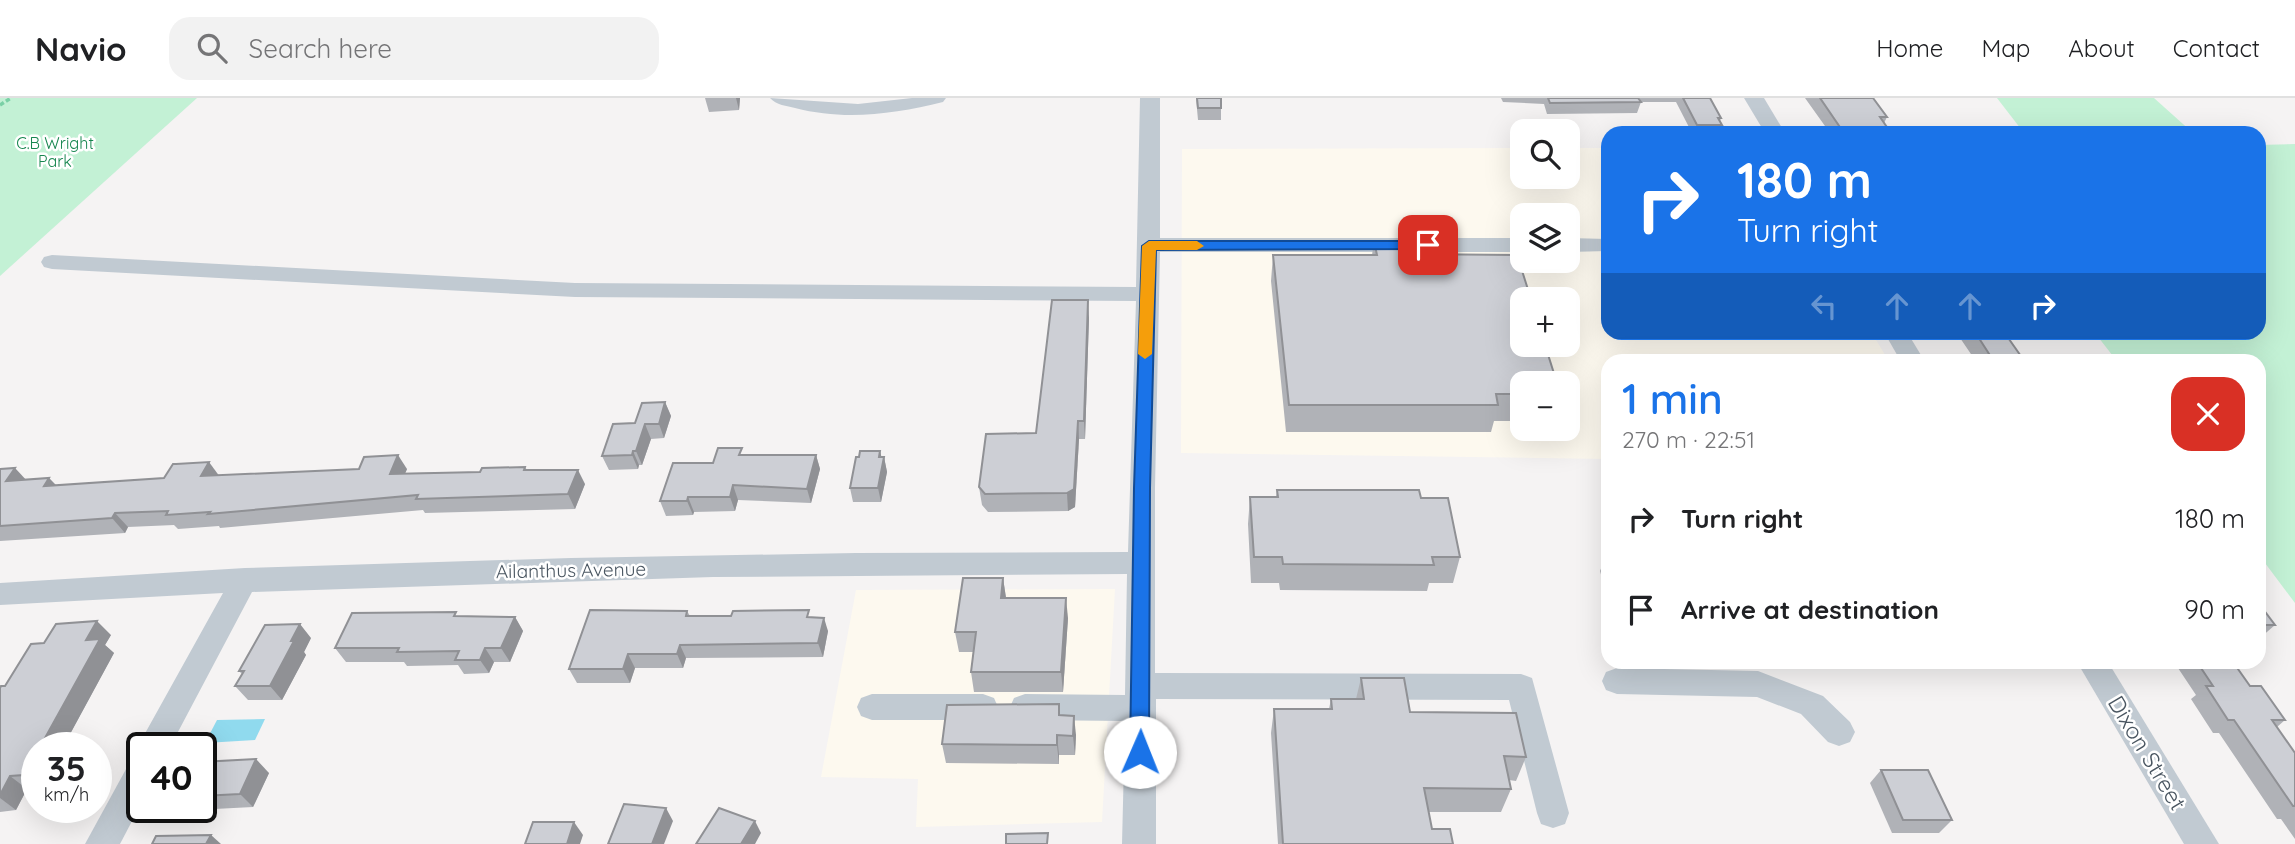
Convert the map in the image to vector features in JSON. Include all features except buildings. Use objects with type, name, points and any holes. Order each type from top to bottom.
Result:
[{"type":"street","points":[[780,98],[800,105],[875,109],[913,105],[936,98]]},
{"type":"street","points":[[1139,844],[1150,98]]},
{"type":"street","points":[[1754,98],[1771,126]]},
{"type":"street","points":[[1149,246],[1510,245]]},
{"type":"street","points":[[1580,245],[1601,245]]},
{"type":"street","points":[[52,262],[575,290],[1146,294]]},
{"type":"street","name":"Ailanthus Avenue","points":[[0,594],[245,579],[956,562],[1142,563]]},
{"type":"street","points":[[162,732],[245,579]]},
{"type":"street","name":"Dixon Street","points":[[2096,669],[2202,844]]},
{"type":"street","points":[[1616,681],[1758,684],[1812,705],[1839,732]]},
{"type":"street","points":[[872,707],[1521,687],[1553,813]]},
{"type":"street","points":[[102,844],[126,800]]},
{"type":"path","points":[[0,105],[11,98]]},
{"type":"shaded area","points":[[1510,148],[1510,189],[1580,189],[1580,148],[1601,148],[1601,340],[1876,340],[1884,354],[1601,354],[1601,459],[1181,453],[1182,149]]},
{"type":"shaded area","points":[[1115,589],[1102,822],[916,827],[918,779],[821,777],[856,590]]},
{"type":"green space","name":"C.B Wright Park","points":[[0,98],[197,98],[0,276]]},
{"type":"green space","points":[[1997,98],[2154,98],[2185,126],[2019,126]]},
{"type":"green space","points":[[2295,144],[2295,603],[2266,564],[2266,354],[2111,354],[2100,340],[2266,340],[2266,145]]},
{"type":"water","points":[[265,719],[255,740],[217,742],[217,732],[211,732],[217,720]]},
{"type":"slow traffic","points":[[1145,354],[1149,246],[1197,246]]},
{"type":"route","points":[[1140,752],[1142,488],[1149,246],[1428,245]]}]
